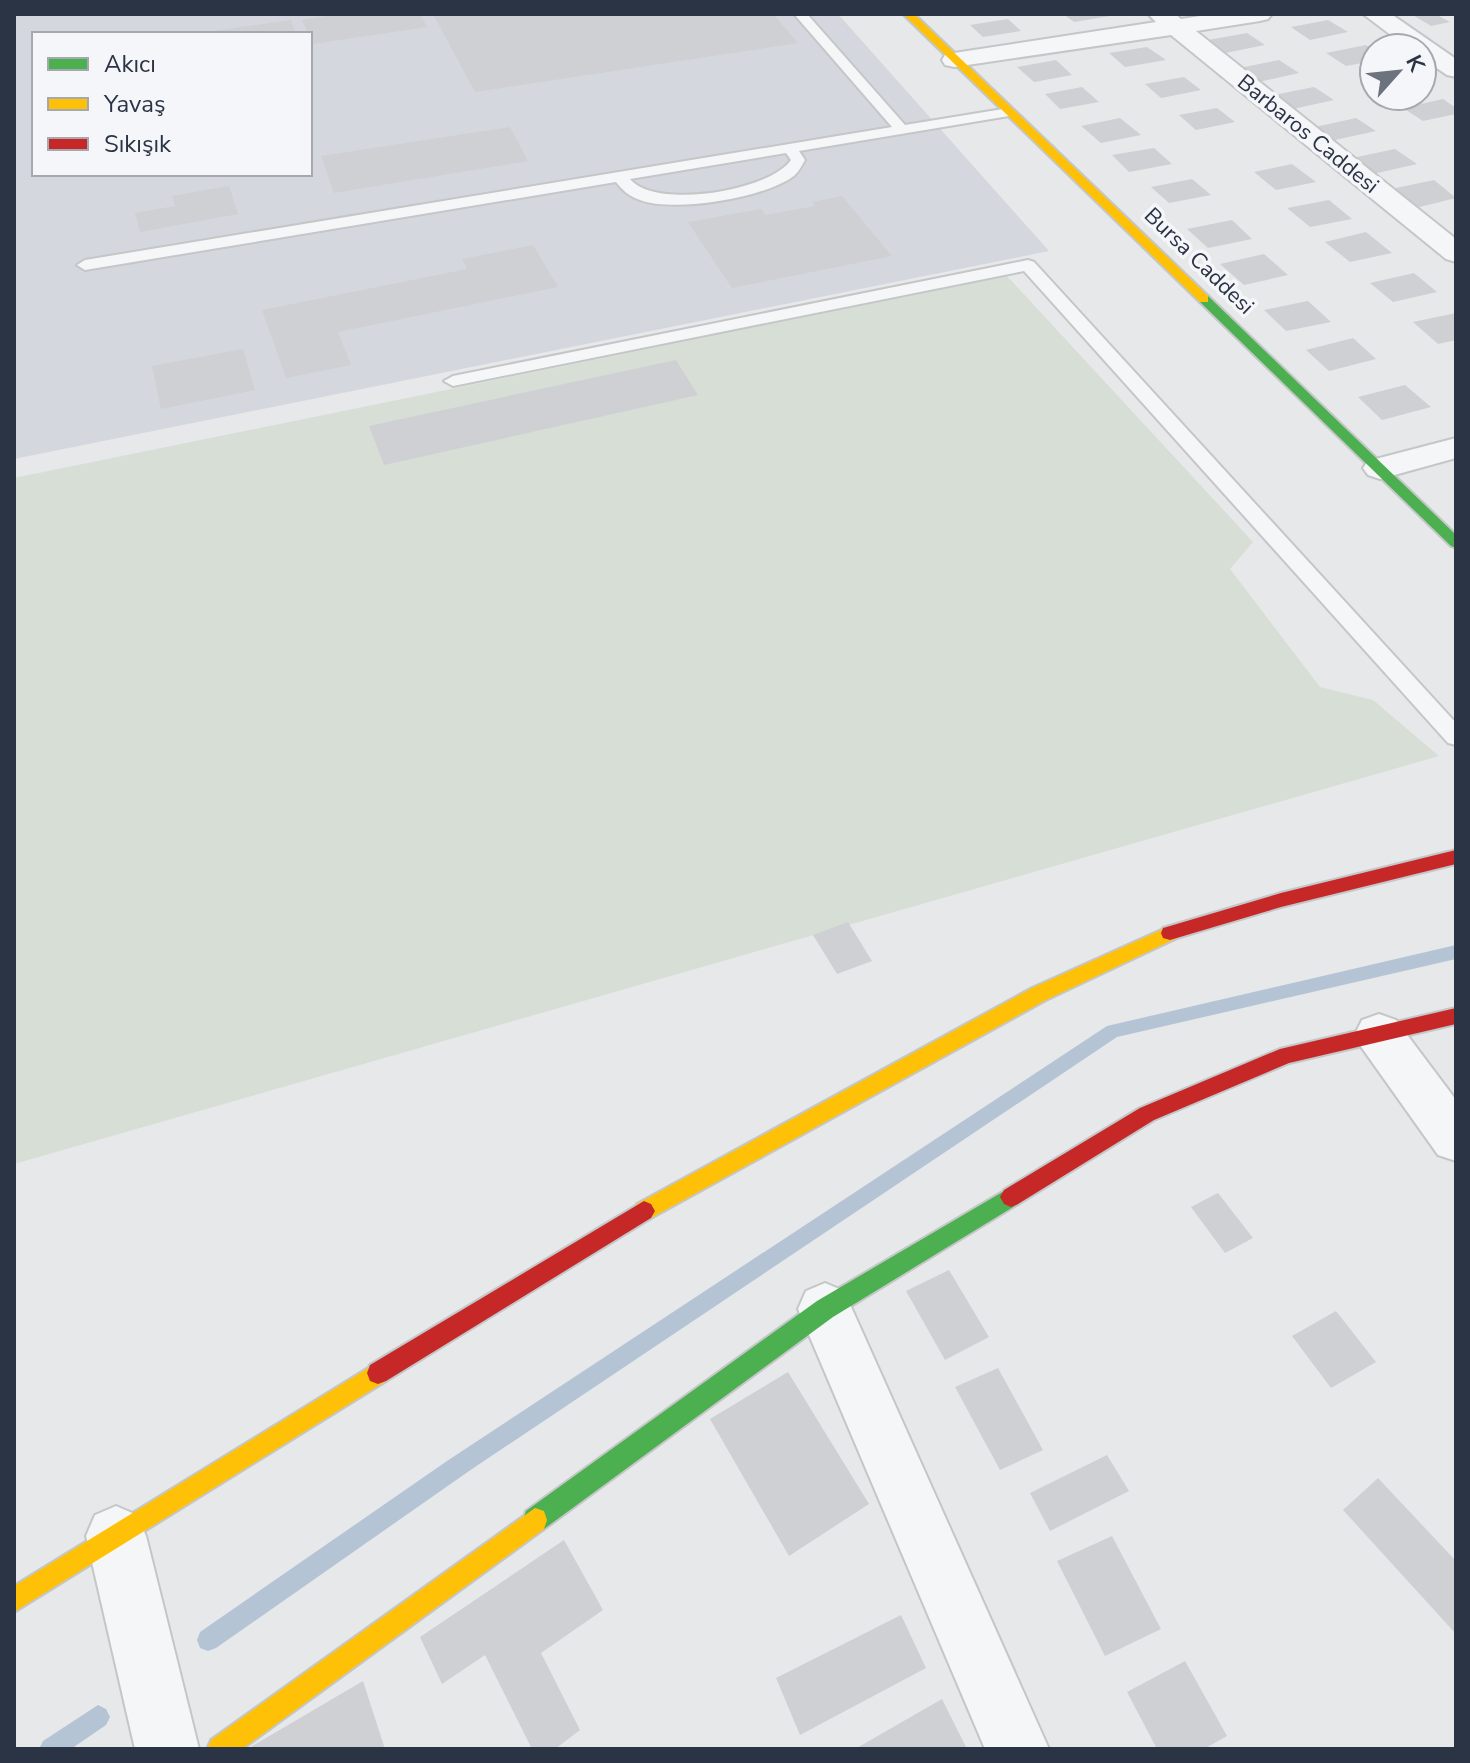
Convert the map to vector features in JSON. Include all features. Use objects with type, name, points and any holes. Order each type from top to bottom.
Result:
[{"type":"street","name":"Bursa Caddesi","points":[[908,14],[1456,543]]},
{"type":"street","points":[[954,60],[1168,21],[1260,14]]},
{"type":"street","points":[[1375,14],[1456,70]]},
{"type":"street","name":"Barbaros Caddesi","points":[[1168,21],[1456,253]]},
{"type":"street","points":[[1380,468],[1456,448]]},
{"type":"street","points":[[14,1600],[688,1184],[1039,994],[1164,935],[1281,900],[1456,857]]},
{"type":"street","points":[[220,1749],[825,1309],[1147,1114],[1287,1055],[1456,1016]]},
{"type":"street","points":[[1379,1034],[1456,1139]]},
{"type":"street","points":[[825,1309],[1017,1749]]},
{"type":"street","points":[[116,1536],[167,1749]]},
{"type":"lane","points":[[800,14],[902,130]]},
{"type":"lane","points":[[85,265],[1009,112]]},
{"type":"lane","points":[[620,177],[636,193],[675,201],[767,185],[781,179],[798,160],[790,148]]},
{"type":"lane","points":[[453,381],[1028,265],[1456,737]]},
{"type":"shaded area","points":[[14,14],[838,14],[1049,251],[14,459]]},
{"type":"shaded area","points":[[1007,276],[1253,542],[1230,569],[1320,687],[1373,700],[1439,756],[14,1164],[14,478]]},
{"type":"building","points":[[338,14],[420,14],[427,27],[313,44],[312,32],[308,32],[302,20]]},
{"type":"building","points":[[433,14],[773,14],[798,43],[475,92]]},
{"type":"building","points":[[1063,14],[1107,14],[1110,16],[1074,22]]},
{"type":"building","points":[[1411,14],[1435,14],[1450,22],[1431,26]]},
{"type":"building","points":[[1008,19],[1021,31],[983,37],[970,25]]},
{"type":"building","points":[[291,20],[295,32],[205,32]]},
{"type":"building","points":[[1328,20],[1348,32],[1310,40],[1291,27]]},
{"type":"building","points":[[1247,33],[1265,45],[1225,53],[1208,40]]},
{"type":"building","points":[[1147,47],[1166,60],[1125,67],[1109,53]]},
{"type":"building","points":[[1358,47],[1358,64],[1346,66],[1326,53]]},
{"type":"building","points":[[1056,60],[1072,75],[1034,82],[1017,67]]},
{"type":"building","points":[[1279,60],[1299,73],[1259,82],[1239,68]]},
{"type":"building","points":[[1184,77],[1201,90],[1161,98],[1145,84]]},
{"type":"building","points":[[1082,87],[1099,102],[1060,109],[1045,94]]},
{"type":"building","points":[[1314,87],[1334,100],[1293,109],[1274,95]]},
{"type":"building","points":[[1443,99],[1456,108],[1456,114],[1423,121],[1409,112],[1438,112],[1438,100]]},
{"type":"building","points":[[1217,108],[1235,122],[1196,130],[1179,115]]},
{"type":"building","points":[[1120,118],[1141,135],[1101,143],[1081,126]]},
{"type":"building","points":[[1356,118],[1376,131],[1335,140],[1315,127]]},
{"type":"building","points":[[510,127],[528,161],[334,193],[321,156]]},
{"type":"building","points":[[1154,148],[1172,164],[1129,172],[1112,155]]},
{"type":"building","points":[[1395,149],[1417,164],[1373,174],[1352,158]]},
{"type":"building","points":[[1292,164],[1316,182],[1276,190],[1254,172]]},
{"type":"building","points":[[1192,179],[1211,195],[1169,203],[1151,187]]},
{"type":"building","points":[[1434,180],[1456,198],[1416,208],[1391,189]]},
{"type":"building","points":[[229,186],[238,214],[140,232],[135,213],[175,206],[172,196]]},
{"type":"building","points":[[842,196],[892,256],[732,288],[688,222],[761,209],[765,215],[815,206],[812,202]]},
{"type":"building","points":[[1329,200],[1352,219],[1310,227],[1287,208]]},
{"type":"building","points":[[1232,220],[1252,239],[1208,248],[1187,229]]},
{"type":"building","points":[[1366,232],[1392,253],[1350,262],[1325,242]]},
{"type":"building","points":[[533,245],[558,287],[338,332],[351,365],[286,378],[262,310],[467,269],[462,259]]},
{"type":"building","points":[[1264,254],[1288,275],[1244,285],[1220,264]]},
{"type":"building","points":[[1414,273],[1437,292],[1393,302],[1370,283]]},
{"type":"building","points":[[1308,301],[1331,322],[1286,331],[1264,310]]},
{"type":"building","points":[[1456,313],[1456,340],[1438,344],[1413,322]]},
{"type":"building","points":[[1353,338],[1376,359],[1329,371],[1306,350]]},
{"type":"building","points":[[243,349],[255,390],[161,409],[152,366]]},
{"type":"building","points":[[676,360],[698,395],[384,465],[369,426]]},
{"type":"building","points":[[1405,385],[1431,407],[1382,420],[1358,397]]},
{"type":"building","points":[[848,922],[872,961],[837,974],[813,935]]},
{"type":"building","points":[[1218,1193],[1253,1238],[1225,1253],[1191,1207]]},
{"type":"building","points":[[949,1270],[989,1337],[945,1360],[906,1291]]},
{"type":"building","points":[[1336,1311],[1376,1362],[1331,1388],[1292,1336]]},
{"type":"building","points":[[998,1368],[1043,1450],[1000,1470],[955,1387]]},
{"type":"building","points":[[788,1372],[869,1504],[789,1556],[710,1419]]},
{"type":"building","points":[[1107,1455],[1129,1491],[1050,1531],[1030,1493]]},
{"type":"building","points":[[1378,1478],[1456,1561],[1456,1634],[1343,1510]]},
{"type":"building","points":[[1112,1536],[1161,1629],[1105,1656],[1057,1561]]},
{"type":"building","points":[[564,1540],[603,1610],[541,1653],[580,1730],[555,1749],[532,1749],[485,1655],[442,1684],[420,1637]]},
{"type":"building","points":[[901,1615],[926,1668],[800,1735],[776,1678]]},
{"type":"building","points":[[1185,1661],[1227,1736],[1204,1749],[1157,1749],[1127,1692]]},
{"type":"building","points":[[363,1681],[385,1749],[247,1749]]},
{"type":"building","points":[[942,1699],[967,1749],[855,1749]]},
{"type":"waterway","points":[[454,1468],[1113,1031],[1456,952]]},
{"type":"waterway","points":[[208,1640],[464,1462]]},
{"type":"waterway","points":[[51,1749],[98,1717]]},
{"type":"traffic: fast","points":[[1204,299],[1456,543]]},
{"type":"traffic: fast","points":[[535,1520],[825,1309],[1011,1197]]},
{"type":"traffic: slow","points":[[908,14],[1204,299]]},
{"type":"traffic: slow","points":[[644,1211],[1039,994],[1170,933]]},
{"type":"traffic: slow","points":[[14,1600],[378,1373]]},
{"type":"traffic: slow","points":[[220,1749],[535,1520]]},
{"type":"traffic: jam","points":[[1170,933],[1281,900],[1456,857]]},
{"type":"traffic: jam","points":[[1011,1197],[1147,1114],[1287,1055],[1456,1016]]},
{"type":"traffic: jam","points":[[378,1373],[644,1211]]}]
